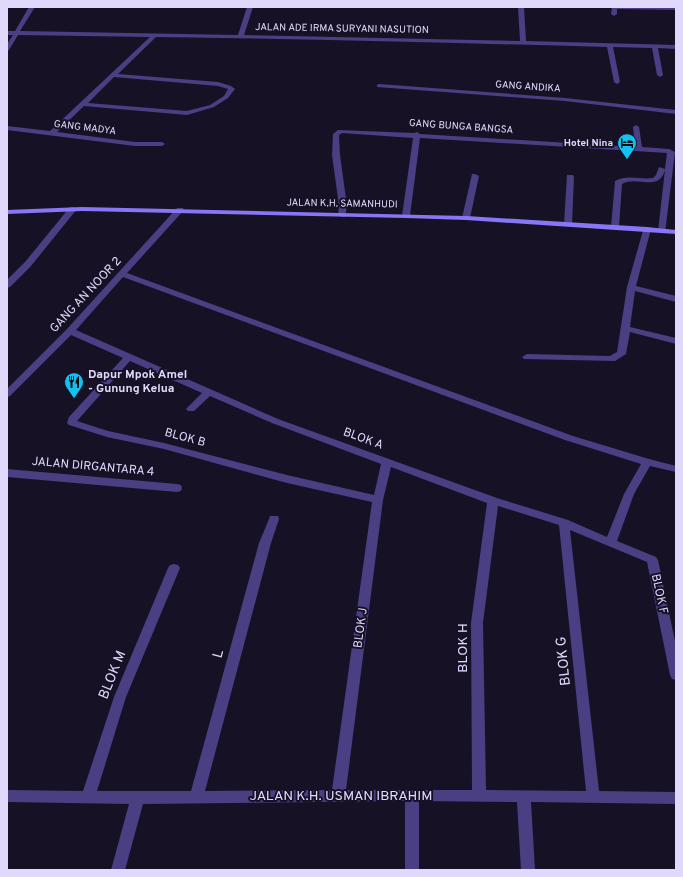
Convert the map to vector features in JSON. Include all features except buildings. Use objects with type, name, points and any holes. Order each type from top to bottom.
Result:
[{"type":"street","points":[[7,49],[9,42],[32,7]]},
{"type":"street","points":[[241,36],[250,7]]},
{"type":"street","points":[[521,7],[523,44]]},
{"type":"street","points":[[614,14],[614,8],[619,7],[676,8]]},
{"type":"street","name":"JALAN ADE IRMA SURYANI NASUTION","points":[[7,33],[156,34],[676,48]]},
{"type":"street","points":[[51,134],[156,34]]},
{"type":"street","points":[[610,46],[616,82]]},
{"type":"street","points":[[655,47],[660,75]]},
{"type":"street","points":[[82,104],[192,113],[212,106],[232,90],[229,87],[218,84],[112,75]]},
{"type":"street","name":"GANG ANDIKA","points":[[379,86],[534,96],[634,106],[676,112]]},
{"type":"street","points":[[636,127],[639,148]]},
{"type":"street","name":"GANG MADYA","points":[[7,128],[135,144],[162,144]]},
{"type":"street","name":"GANG BUNGA BANGSA","points":[[342,215],[336,155],[337,132],[417,134],[667,150],[671,152],[662,231]]},
{"type":"street","points":[[406,216],[417,134]]},
{"type":"street","points":[[615,227],[618,183],[624,179],[649,180],[658,178],[661,175],[662,169]]},
{"type":"street","points":[[466,218],[475,176]]},
{"type":"street","points":[[568,224],[570,177]]},
{"type":"street","points":[[7,285],[28,264],[73,209]]},
{"type":"street","name":"JALAN K.H. SAMANHUDI","points":[[7,212],[73,209],[180,210],[406,216],[568,224],[676,232]]},
{"type":"street","name":"GANG AN NOOR 2","points":[[7,393],[70,330],[180,210]]},
{"type":"street","points":[[527,357],[612,359],[621,354],[623,349],[631,288],[647,229]]},
{"type":"street","points":[[122,274],[584,443],[676,469]]},
{"type":"street","points":[[631,288],[676,299]]},
{"type":"street","points":[[625,328],[676,342]]},
{"type":"street","name":"BLOK A","points":[[70,330],[275,421],[493,501],[564,523],[611,541],[652,560]]},
{"type":"street","name":"BLOK B","points":[[130,356],[72,419],[72,423],[107,434],[164,446],[287,479],[378,500]]},
{"type":"street","points":[[191,409],[209,391]]},
{"type":"street","name":"BLOK J","points":[[338,795],[378,500],[387,462]]},
{"type":"street","points":[[611,541],[629,494],[647,462]]},
{"type":"street","name":"JALAN DIRGANTARA 4","points":[[7,473],[177,488]]},
{"type":"street","name":"BLOK H","points":[[480,796],[477,623],[493,501]]},
{"type":"street","name":"L","points":[[196,798],[265,543],[274,518]]},
{"type":"street","name":"BLOK G","points":[[564,523],[593,797]]},
{"type":"street","name":"BLOK F","points":[[652,560],[676,675]]},
{"type":"street","name":"BLOK M","points":[[88,797],[120,697],[174,568]]},
{"type":"street","points":[[412,795],[412,870]]},
{"type":"street","name":"JALAN K.H. USMAN IBRAHIM","points":[[7,796],[196,798],[412,795],[676,798]]},
{"type":"street","points":[[524,796],[528,870]]},
{"type":"street","points":[[118,870],[138,798]]},
{"type":"place","name":"Hotel Nina","points":[[627,160]]},
{"type":"place","name":"Dapur Mpok Amel - Gunung Kelua","points":[[74,399]]}]
